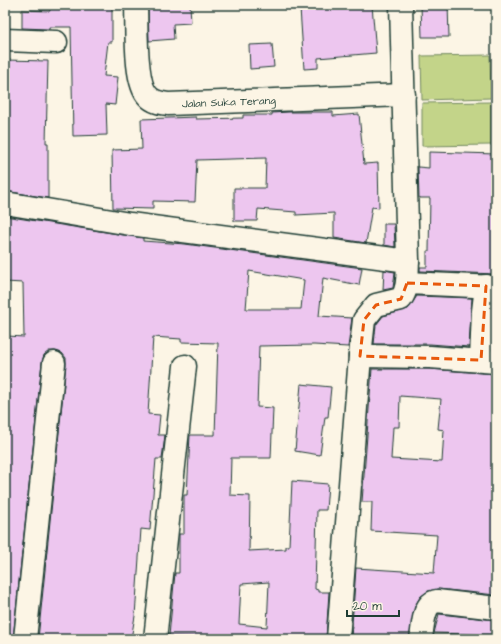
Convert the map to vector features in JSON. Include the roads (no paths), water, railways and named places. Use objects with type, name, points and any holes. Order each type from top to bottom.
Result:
[{"type":"street","name":"Jalan Suka Terang","points":[[136,5],[139,78],[143,90],[156,102],[168,104],[404,95]]},
{"type":"street","points":[[338,639],[364,320],[376,305],[401,299],[406,292],[407,283],[408,261],[401,5]]},
{"type":"street","points":[[5,40],[56,42]]},
{"type":"street","points":[[5,203],[130,224],[408,261]]},
{"type":"street","points":[[360,356],[430,357],[489,361],[483,311],[491,287],[407,283]]},
{"type":"street","points":[[25,639],[54,363]]},
{"type":"street","points":[[155,639],[185,366]]},
{"type":"street","points":[[421,639],[427,606],[432,602],[438,601],[496,608]]}]
